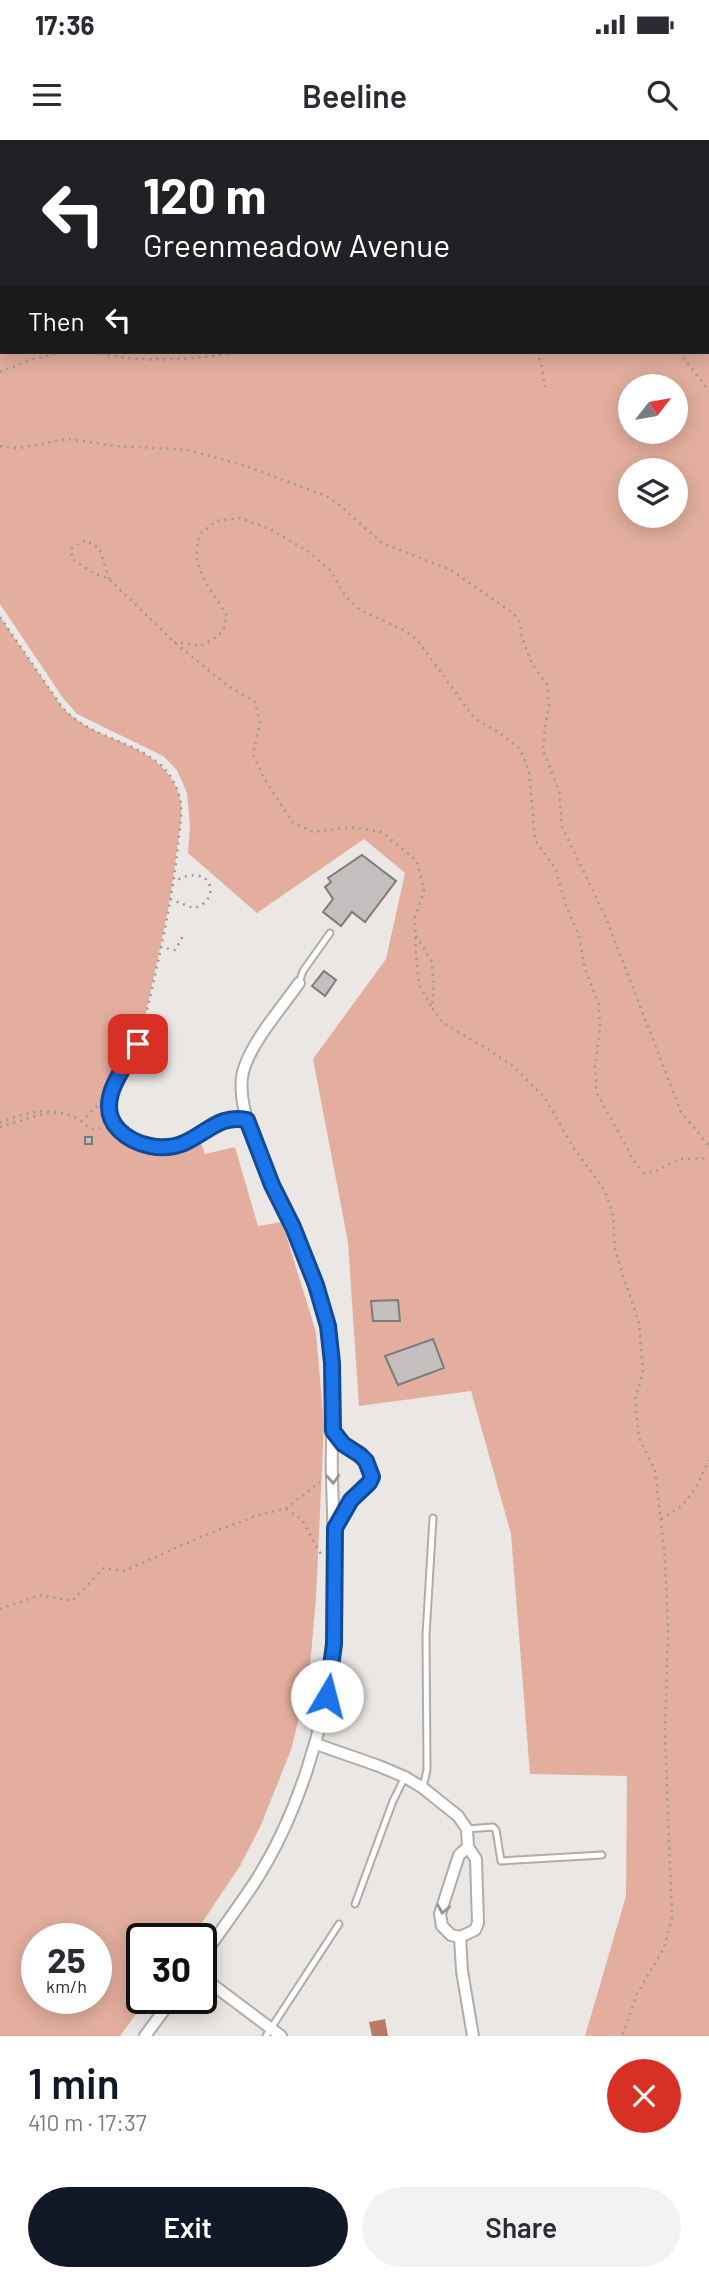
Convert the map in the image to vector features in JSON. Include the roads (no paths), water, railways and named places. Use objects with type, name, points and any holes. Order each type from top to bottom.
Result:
[{"type":"street","points":[[217,1936],[254,1884],[289,1814],[316,1744],[327,1696],[334,1644],[332,1363],[328,1326],[316,1285],[247,1120],[242,1094],[243,1074],[249,1057],[299,983]]},
{"type":"street","points":[[333,1431],[343,1444],[366,1461],[372,1477],[351,1500],[335,1528]]},
{"type":"street","points":[[316,1744],[405,1777],[423,1787],[458,1816],[467,1829],[468,1847],[476,1859],[478,1923],[474,1930],[460,1937],[451,1935],[442,1926],[440,1914],[459,1855],[468,1847]]},
{"type":"street","points":[[460,1937],[462,1971],[473,2036]]},
{"type":"street","points":[[217,1989],[273,2034]]},
{"type":"street","points":[[145,2036],[161,2014]]},
{"type":"lane","points":[[299,983],[303,971],[330,933]]},
{"type":"lane","points":[[138,1044],[111,1093],[108,1105],[114,1125],[124,1136],[146,1146],[162,1147],[182,1144],[220,1121],[235,1117],[247,1120]]},
{"type":"lane","points":[[423,1787],[427,1770],[426,1635],[433,1518]]},
{"type":"lane","points":[[355,1904],[393,1801],[405,1777]]},
{"type":"lane","points":[[467,1829],[493,1827],[496,1830],[501,1861],[602,1855]]},
{"type":"lane","points":[[273,2034],[339,1924]]}]
